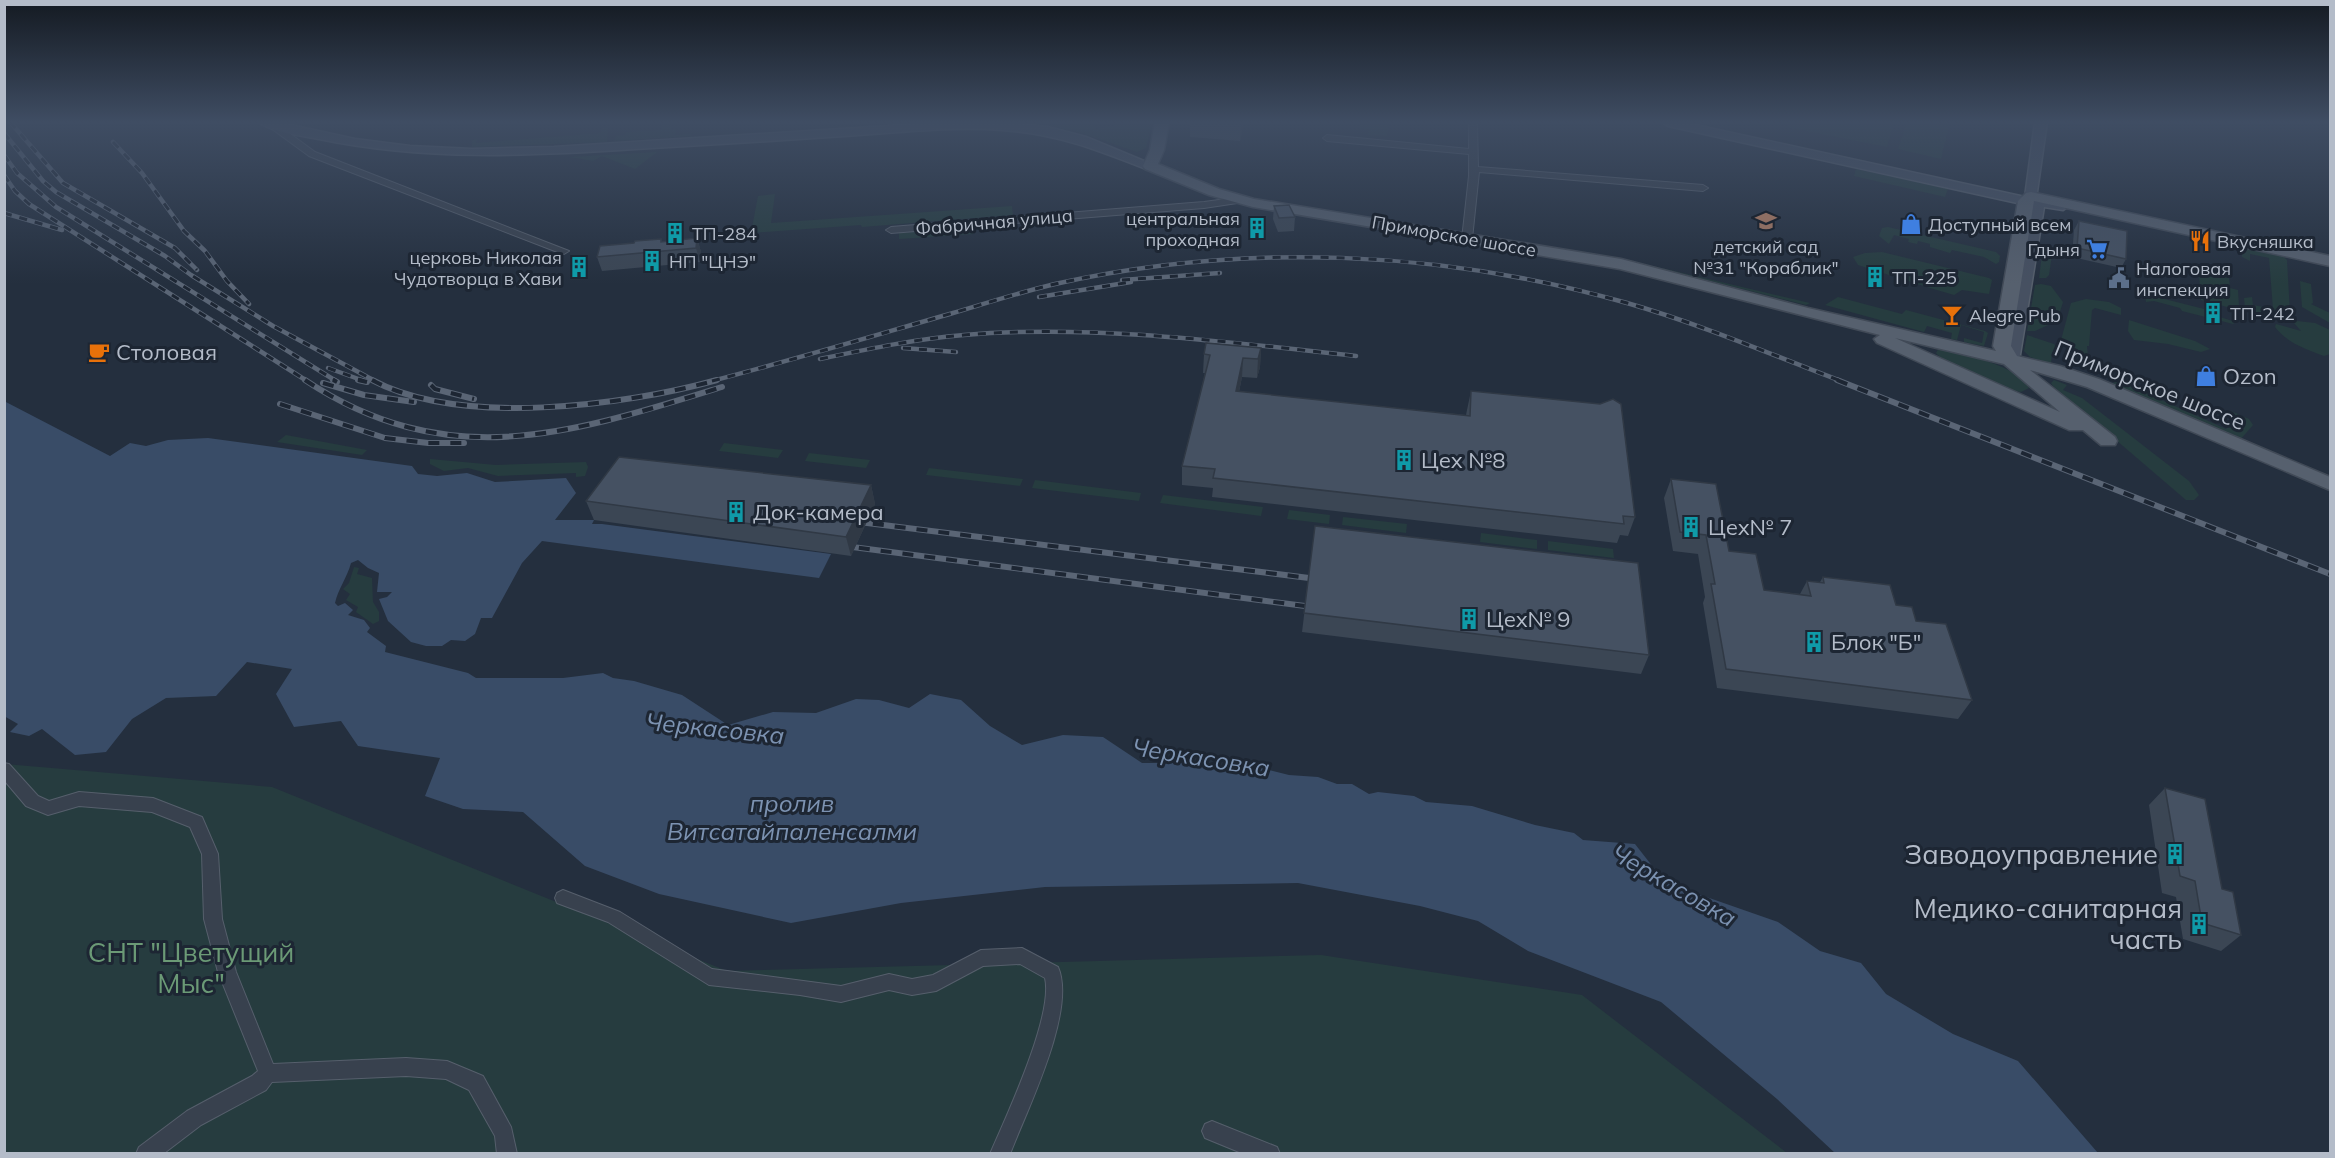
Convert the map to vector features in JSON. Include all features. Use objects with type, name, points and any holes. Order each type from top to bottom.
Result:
[{"type":"main road","name":"Приморское шоссе","points":[[1177,176],[1241,200],[1621,264],[1806,312],[2054,370],[2087,381],[2331,484]]},
{"type":"main road","points":[[2005,393],[2019,396],[2031,395],[2037,391],[2037,385],[2011,361],[2002,346],[2012,324],[2031,200],[2116,213],[2131,219],[2331,261]]},
{"type":"main road","name":"Приморское шоссе","points":[[1806,312],[1881,338],[2108,441],[2037,385]]},
{"type":"main road","points":[[1936,362],[1932,355],[1932,348],[1942,342]]},
{"type":"street","points":[[369,176],[564,251]]},
{"type":"street","points":[[1467,239],[1473,176]]},
{"type":"street","points":[[1559,176],[1703,188]]},
{"type":"street","points":[[1919,176],[2031,200]]},
{"type":"street","points":[[1926,176],[2031,200]]},
{"type":"street","points":[[2031,200],[2034,176]]},
{"type":"street","name":"Фабричная улица","points":[[891,230],[1204,205],[1241,200]]},
{"type":"street","points":[[4,769],[32,801],[48,808],[80,799],[153,805],[196,822],[210,854],[213,919],[227,972],[268,1073]]},
{"type":"street","points":[[563,898],[614,916],[709,977],[841,994],[889,982],[912,987],[936,983],[981,958],[1022,956],[1052,973],[1055,982],[1050,1023],[1032,1076],[1000,1154]]},
{"type":"street","points":[[146,1154],[194,1118],[259,1083],[268,1073],[406,1067],[447,1070],[476,1083],[504,1134],[507,1154]]},
{"type":"street","points":[[1212,1131],[1270,1154]]},
{"type":"green space","points":[[1854,176],[1888,176],[1948,189],[1945,197]]},
{"type":"green space","points":[[775,194],[771,223],[1012,206],[1013,215],[751,233],[758,196]]},
{"type":"green space","points":[[1888,227],[1996,252],[2000,256],[1999,262],[1996,264],[1984,257],[1952,250],[1950,253],[1930,247],[1930,244],[1918,241],[1917,244],[1908,242],[1909,239],[1894,235],[1889,244],[1879,236],[1882,228]]},
{"type":"green space","points":[[974,228],[974,234],[899,239],[899,233]]},
{"type":"green space","points":[[2043,246],[2053,248],[2049,275],[2046,278],[2039,278]]},
{"type":"green space","points":[[2242,248],[2284,257],[2287,260],[2290,313],[2257,315],[2245,310],[2244,298],[2252,297],[2253,305],[2273,309],[2269,258],[2250,254],[2250,261],[2242,257]]},
{"type":"green space","points":[[1882,252],[1989,278],[1992,280],[1989,294],[1962,290],[1954,295],[1858,265],[1853,257],[1865,253]]},
{"type":"green space","points":[[1632,261],[1810,303],[1806,305]]},
{"type":"green space","points":[[2199,274],[2229,278],[2230,288],[2238,290],[2239,306],[2231,308],[2201,300]]},
{"type":"green space","points":[[2300,281],[2311,284],[2313,303],[2311,304],[2330,313],[2330,323],[2302,307]]},
{"type":"green space","points":[[2035,285],[2051,286],[2063,302],[2057,321],[2035,331],[2027,331]]},
{"type":"green space","points":[[2145,294],[2204,309],[2205,306],[2219,309],[2219,312],[2208,309],[2207,313],[2236,322],[2233,324],[2182,311],[2180,308],[2154,301],[2146,302]]},
{"type":"green space","points":[[1838,297],[1902,314],[1906,310],[1985,331],[1988,333],[1984,346],[1964,342],[1964,338],[1982,343],[1984,332],[1961,325],[1957,340],[1951,339],[1952,333],[1927,326],[1924,332],[1825,305]]},
{"type":"green space","points":[[2086,299],[2109,302],[2121,308],[2121,315],[2095,308],[2092,310],[2089,346],[2087,346],[2088,357],[2085,357],[2084,362],[2069,351],[2061,340],[2071,303]]},
{"type":"green space","points":[[2129,320],[2195,341],[2210,349],[2201,352],[2168,344],[2134,340],[2128,331]]},
{"type":"green space","points":[[2297,321],[2315,323],[2330,330],[2330,354],[2324,356],[2297,345],[2275,327],[2276,324],[2301,331],[2294,323]]},
{"type":"green space","points":[[2027,335],[2054,344],[2060,353],[2052,352],[2051,364],[2030,357],[2024,351]]},
{"type":"green space","points":[[1939,348],[2002,367],[2023,380],[2029,388],[2021,392],[2013,391],[1976,377],[1942,358],[1936,353]]},
{"type":"green space","points":[[2054,380],[2067,385],[2063,390],[2082,398],[2189,481],[2199,495],[2194,500],[2186,500],[2053,386],[2051,383]]},
{"type":"green space","points":[[2117,380],[2226,429],[2234,421],[2224,415],[2231,411],[2249,419],[2253,425],[2240,440],[2112,387]]},
{"type":"green space","points":[[286,435],[367,450],[362,455],[277,442]]},
{"type":"green space","points":[[724,443],[783,450],[778,458],[719,451]]},
{"type":"green space","points":[[809,453],[870,460],[866,468],[805,461]]},
{"type":"green space","points":[[430,459],[496,465],[586,462],[588,467],[585,476],[576,477],[576,473],[498,476],[468,468],[444,471],[430,464]]},
{"type":"green space","points":[[929,468],[1023,479],[1020,486],[926,475]]},
{"type":"green space","points":[[1035,480],[1141,493],[1139,501],[1032,488]]},
{"type":"green space","points":[[1163,495],[1263,507],[1261,516],[1160,503]]},
{"type":"green space","points":[[1289,510],[1330,515],[1329,524],[1287,519]]},
{"type":"green space","points":[[1343,517],[1407,524],[1406,533],[1342,525]]},
{"type":"green space","points":[[1481,533],[1537,540],[1537,549],[1480,542]]},
{"type":"green space","points":[[1548,541],[1613,549],[1614,558],[1548,550]]},
{"type":"green space","points":[[354,567],[359,568],[357,574],[372,578],[373,602],[379,612],[379,621],[373,624],[356,612],[358,607],[346,600],[350,594],[343,589],[349,583]]},
{"type":"green space","name":"СНТ \"Цветущий Мыс\"","points":[[5,764],[272,787],[727,971],[1321,955],[1582,995],[1787,1153],[5,1154]]},
{"type":"water","name":"пролив Витсатайпаленсалми","points":[[4,401],[110,456],[130,443],[146,446],[168,440],[208,438],[412,466],[418,474],[437,476],[467,473],[495,482],[566,478],[576,493],[555,520],[594,520],[592,524],[831,554],[819,578],[542,541],[522,563],[492,618],[481,618],[475,634],[465,641],[451,640],[442,646],[426,646],[411,642],[388,621],[379,599],[387,597],[392,592],[377,592],[379,573],[358,560],[351,563],[335,603],[338,606],[345,603],[353,610],[348,615],[364,620],[370,628],[367,632],[386,646],[385,652],[468,673],[476,678],[563,678],[603,673],[613,678],[634,681],[682,695],[728,725],[773,712],[816,713],[856,699],[879,700],[909,708],[930,694],[961,700],[990,726],[1022,745],[1063,735],[1103,737],[1142,763],[1191,763],[1220,768],[1242,763],[1289,775],[1318,777],[1337,784],[1352,784],[1369,794],[1378,792],[1414,796],[1426,802],[1472,806],[1535,825],[1574,833],[1583,840],[1635,844],[1660,876],[1695,893],[1778,922],[1820,951],[1861,963],[1886,994],[1953,1034],[2018,1061],[2098,1153],[1835,1153],[1777,1099],[1661,1002],[1528,951],[1478,921],[1420,906],[1298,883],[1045,887],[901,903],[791,923],[659,894],[585,866],[523,812],[463,809],[425,796],[440,758],[358,746],[341,721],[294,727],[276,694],[292,669],[247,662],[216,696],[166,698],[132,719],[106,752],[75,755],[42,729],[29,736],[10,732],[18,724],[4,716]]},
{"type":"building","points":[[1289,205],[1295,217],[1279,218],[1274,206]]},
{"type":"building","points":[[2079,221],[2127,231],[2126,259],[2077,248]]},
{"type":"building","points":[[697,238],[696,248],[597,257],[600,246],[634,243],[635,241],[661,239],[661,242]]},
{"type":"building","name":"Цех №8","points":[[1206,343],[1261,348],[1258,359],[1243,358],[1236,391],[1470,416],[1471,391],[1600,404],[1613,399],[1621,404],[1635,517],[1623,516],[1624,524],[1213,478],[1215,469],[1182,466],[1210,355],[1204,354]]},
{"type":"building","name":"Док-камера","points":[[619,457],[871,485],[846,537],[586,501]]},
{"type":"building","name":"Блок \"Б\"","points":[[1671,479],[1716,484],[1729,551],[1756,554],[1764,590],[1811,596],[1807,581],[1824,583],[1823,577],[1890,585],[1896,605],[1912,607],[1916,621],[1946,624],[1972,700],[1726,669],[1711,584],[1715,584],[1706,535],[1680,532]]},
{"type":"building","name":"Цех№ 9","points":[[1315,526],[1638,563],[1649,655],[1304,613]]},
{"type":"building","points":[[2165,788],[2205,799],[2222,889],[2233,892],[2241,935],[2202,923],[2195,881],[2180,876]]},
{"type":"railway","points":[[5,176],[15,191],[29,204],[307,381]]},
{"type":"railway","points":[[20,176],[56,207],[336,381]]},
{"type":"railway","points":[[39,176],[56,192],[165,256],[191,275],[273,326],[375,381]]},
{"type":"railway","points":[[57,176],[63,183],[175,248],[197,270]]},
{"type":"railway","points":[[144,176],[184,231],[205,251],[227,281],[249,304]]},
{"type":"railway","points":[[4,213],[62,230]]},
{"type":"railway","points":[[712,381],[1055,284],[1126,271],[1198,262],[1270,258],[1342,258],[1414,263],[1486,272],[1557,285],[1681,320],[1841,381]]},
{"type":"railway","points":[[1122,280],[1220,273]]},
{"type":"railway","points":[[1039,297],[1131,282]]},
{"type":"railway","points":[[820,359],[946,337],[1013,332],[1160,336],[1356,356]]},
{"type":"railway","points":[[903,348],[956,352]]},
{"type":"railway","points":[[328,368],[364,381]]},
{"type":"railway","points":[[305,380],[358,409],[410,428],[460,436],[511,436],[562,430],[614,419],[722,387]]},
{"type":"railway","points":[[333,380],[337,382]]},
{"type":"railway","points":[[358,380],[367,382]]},
{"type":"railway","points":[[372,380],[408,395],[495,408],[590,404],[636,398],[717,380]]},
{"type":"railway","points":[[1837,380],[2330,574]]},
{"type":"railway","points":[[323,383],[364,395],[414,402]]},
{"type":"railway","points":[[431,385],[435,389],[474,399]]},
{"type":"railway","points":[[280,404],[385,438],[428,443],[464,443]]},
{"type":"railway","points":[[851,521],[1309,578]]},
{"type":"railway","points":[[837,545],[1305,606]]},
{"type":"place","name":"детский сад №31 \"Кораблик\"","points":[[1766,221]]},
{"type":"place","name":"Доступный всем","points":[[1911,224]]},
{"type":"place","name":"центральная проходная","points":[[1257,228]]},
{"type":"place","name":"ТП-284","points":[[675,233]]},
{"type":"place","name":"Вкусняшка","points":[[2200,241]]},
{"type":"place","name":"Гдыня","points":[[2097,249]]},
{"type":"place","name":"НП \"ЦНЭ\"","points":[[652,261]]},
{"type":"place","name":"церковь Николая Чудотворца в Хави","points":[[579,267]]},
{"type":"place","name":"ТП-225","points":[[1875,277]]},
{"type":"place","name":"Налоговая инспекция","points":[[2119,278]]},
{"type":"place","name":"ТП-242","points":[[2213,313]]},
{"type":"place","name":"Alegre Pub","points":[[1952,315]]},
{"type":"place","name":"Столовая","points":[[99,352]]},
{"type":"place","name":"Ozon","points":[[2206,376]]},
{"type":"place","name":"Цех №8","points":[[1404,460]]},
{"type":"place","name":"Док-камера","points":[[736,512]]},
{"type":"place","name":"Цех№ 7","points":[[1691,527]]},
{"type":"place","name":"Цех№ 9","points":[[1469,619]]},
{"type":"place","name":"Блок \"Б\"","points":[[1814,642]]},
{"type":"place","name":"Заводоуправление","points":[[2175,854]]},
{"type":"place","name":"Медико-санитарная часть","points":[[2199,924]]},
{"type":"water label","name":"Черкасовка","points":[[715,728]]},
{"type":"water label","name":"Черкасовка","points":[[1201,757]]},
{"type":"water label","name":"Черкасовка","points":[[1674,885]]}]
